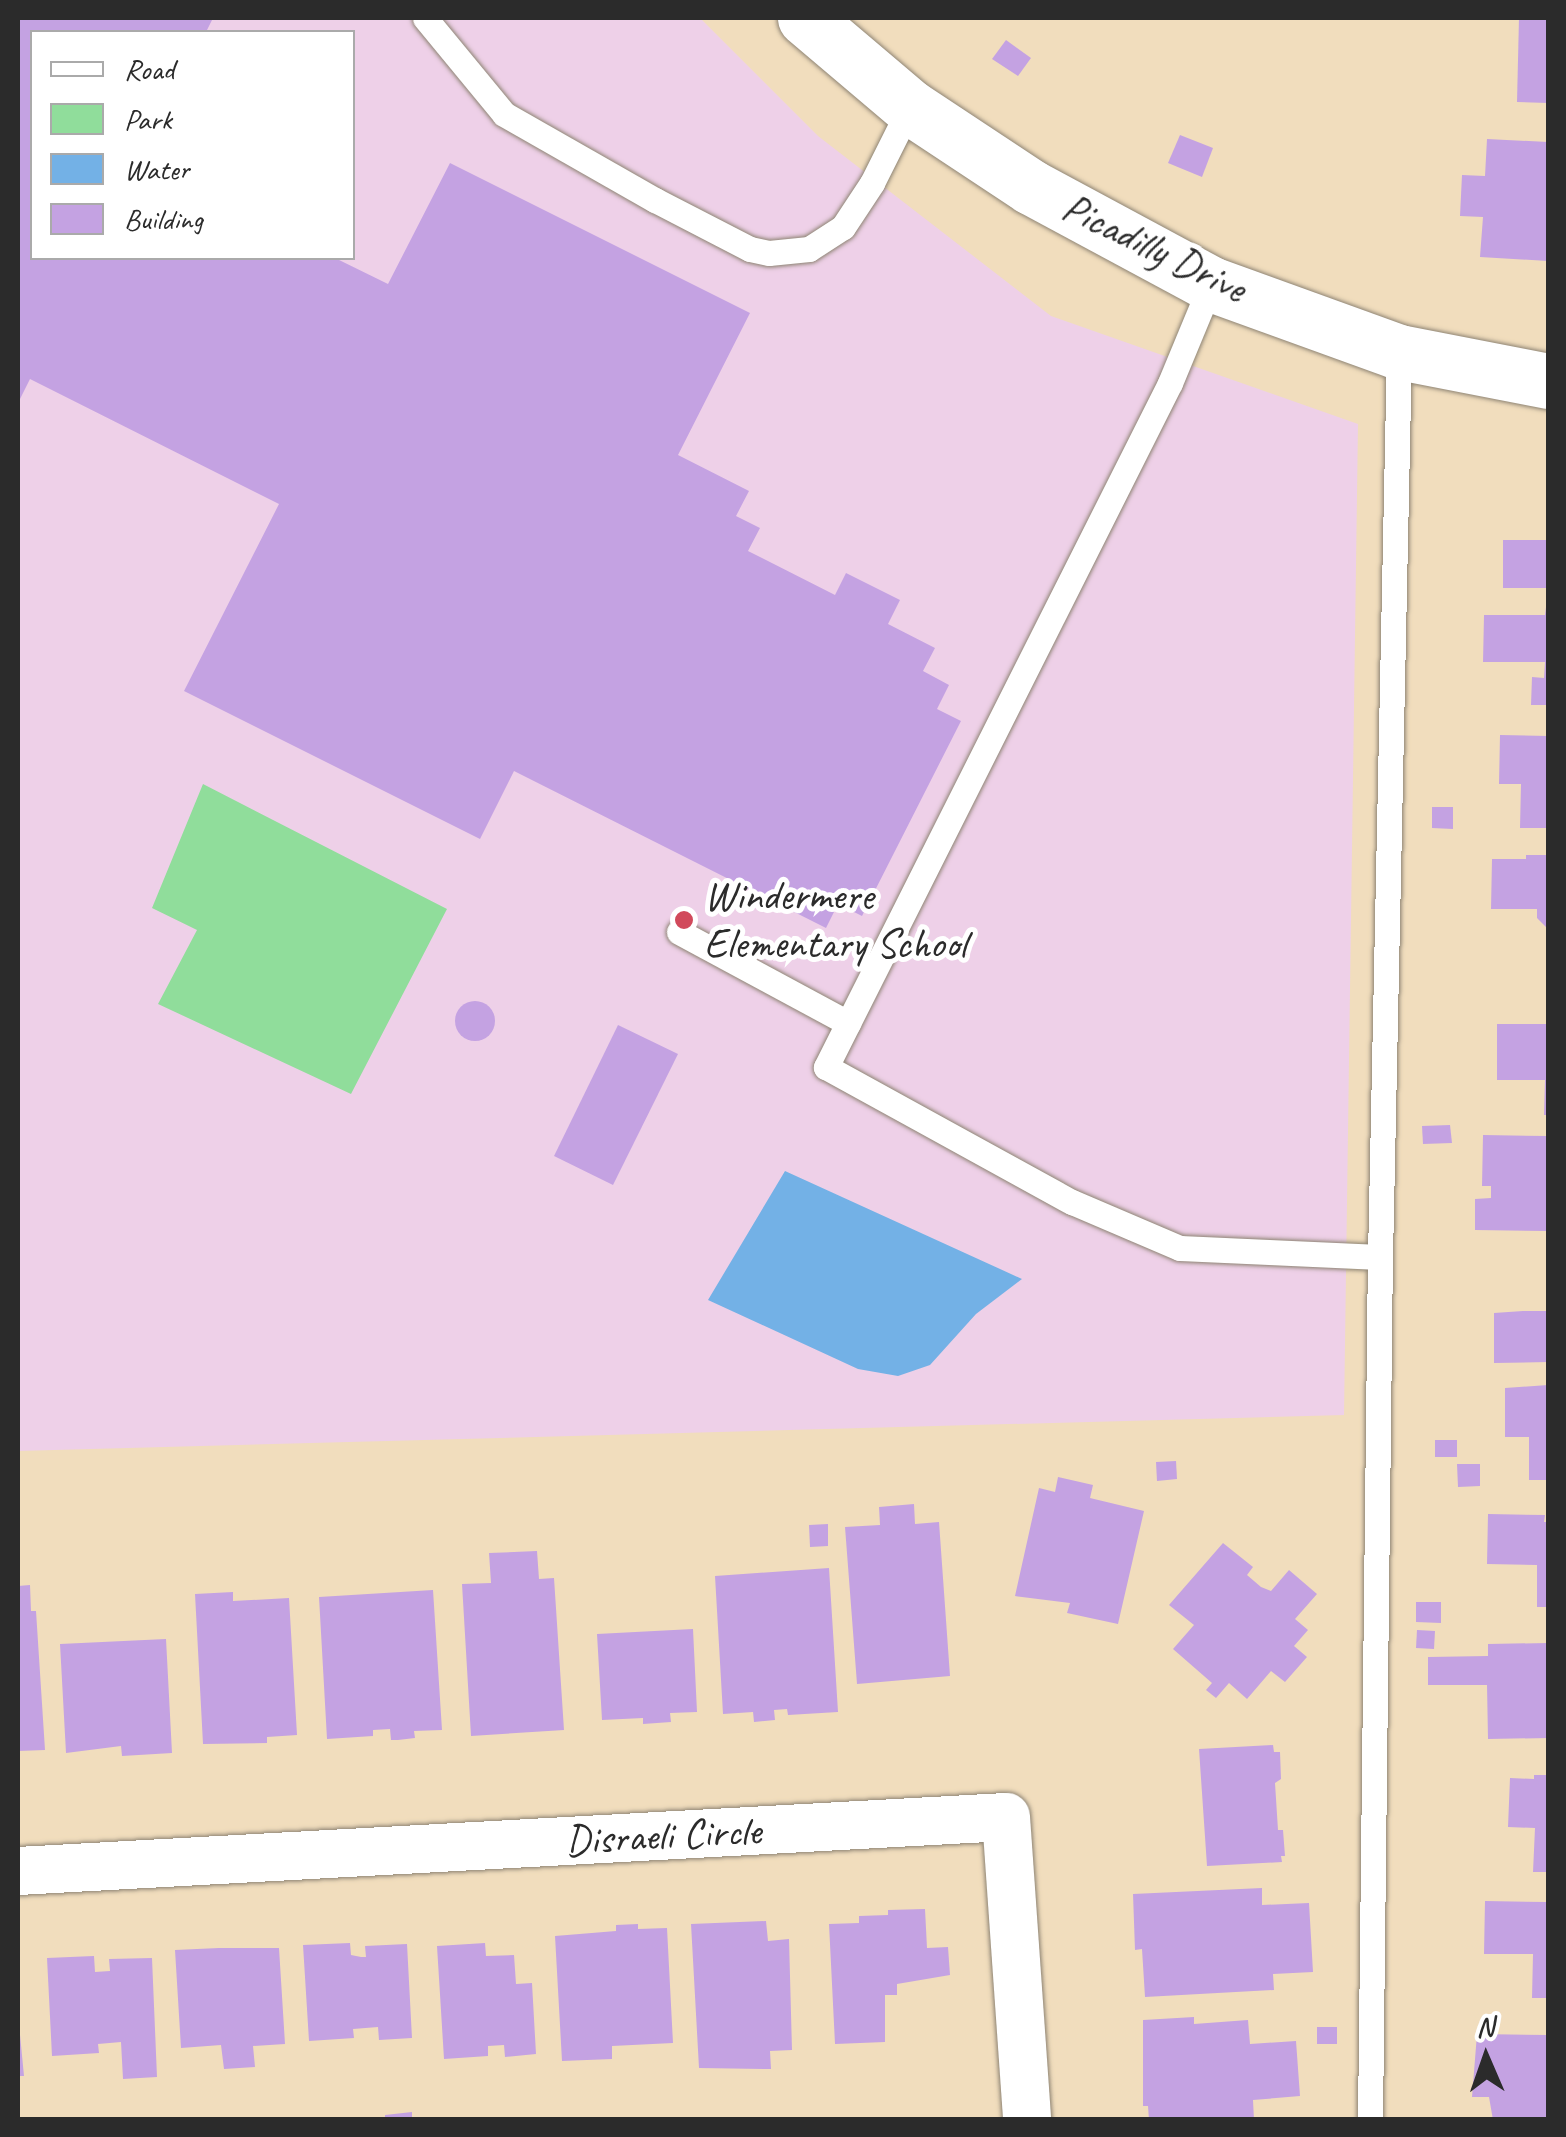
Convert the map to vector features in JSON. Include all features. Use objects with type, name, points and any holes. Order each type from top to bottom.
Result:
[{"type":"street","name":"Picadilly Drive","points":[[806,18],[910,107],[1032,186],[1211,284],[1399,352],[1548,382]]},
{"type":"street","name":"Disraeli Circle","points":[[18,1871],[1006,1817],[1027,2120]]},
{"type":"lane","points":[[425,18],[504,114],[655,200],[750,248],[769,253],[809,249],[829,240],[843,227],[872,182],[910,107]]},
{"type":"lane","points":[[1211,284],[1170,383],[826,1068],[1072,1202],[1180,1248],[1380,1256]]},
{"type":"lane","points":[[1370,2120],[1380,1256],[1399,352]]},
{"type":"lane","points":[[679,932],[848,1024]]},
{"type":"shaded area","name":"Windermere Elementary School","points":[[18,18],[700,18],[818,136],[1051,316],[1358,424],[1344,1415],[18,1451]]},
{"type":"green space","points":[[203,784],[447,909],[351,1094],[158,1004],[197,930],[152,908]]},
{"type":"water","points":[[785,1171],[1022,1279],[976,1314],[930,1365],[898,1376],[858,1369],[708,1300]]},
{"type":"building","name":"Windermere Elementary School","points":[[18,18],[213,18],[207,30],[30,30],[30,260],[339,260],[388,284],[450,163],[750,313],[678,455],[749,491],[736,516],[760,528],[748,551],[835,595],[846,573],[900,600],[888,624],[935,648],[923,671],[949,685],[937,709],[961,721],[862,916],[838,904],[826,928],[514,771],[480,839],[184,691],[279,504],[30,379],[18,403]]},
{"type":"building","points":[[1519,18],[1548,18],[1548,103],[1517,102]]},
{"type":"building","points":[[1006,40],[1031,58],[1018,76],[992,59]]},
{"type":"building","points":[[1180,135],[1213,148],[1202,177],[1168,163]]},
{"type":"building","points":[[1487,139],[1548,142],[1548,261],[1480,257],[1483,217],[1460,216],[1462,175],[1485,176]]},
{"type":"building","points":[[1503,540],[1548,540],[1548,588],[1503,588]]},
{"type":"building","points":[[1546,607],[1548,705],[1531,705],[1532,677],[1544,678],[1545,662],[1483,662],[1484,615],[1545,615]]},
{"type":"building","points":[[1500,735],[1548,736],[1548,828],[1520,828],[1521,784],[1499,784]]},
{"type":"building","points":[[1432,807],[1453,807],[1453,829],[1432,828]]},
{"type":"building","points":[[1526,855],[1548,855],[1548,929],[1537,918],[1537,909],[1491,909],[1492,859],[1526,859]]},
{"type":"building","points":[[475,1001],[489,1007],[495,1021],[489,1035],[475,1041],[461,1035],[455,1021],[461,1007]]},
{"type":"building","points":[[1497,1024],[1548,1024],[1548,1115],[1544,1115],[1545,1080],[1497,1080]]},
{"type":"building","points":[[618,1025],[678,1054],[613,1185],[554,1156]]},
{"type":"building","points":[[1450,1125],[1452,1143],[1423,1144],[1422,1126]]},
{"type":"building","points":[[1483,1135],[1548,1136],[1548,1231],[1475,1230],[1475,1199],[1491,1198],[1491,1186],[1482,1186]]},
{"type":"building","points":[[1548,1311],[1548,1362],[1494,1363],[1494,1313]]},
{"type":"building","points":[[1548,1385],[1548,1480],[1529,1480],[1529,1437],[1505,1437],[1505,1388]]},
{"type":"building","points":[[1435,1440],[1457,1440],[1457,1457],[1435,1457]]},
{"type":"building","points":[[1176,1461],[1177,1479],[1157,1481],[1156,1462]]},
{"type":"building","points":[[1457,1464],[1480,1464],[1480,1486],[1458,1487]]},
{"type":"building","points":[[1058,1477],[1093,1485],[1090,1498],[1144,1511],[1118,1624],[1067,1613],[1070,1603],[1015,1596],[1039,1488],[1055,1492]]},
{"type":"building","points":[[914,1504],[915,1524],[939,1522],[950,1676],[857,1684],[845,1527],[880,1525],[879,1507]]},
{"type":"building","points":[[1488,1514],[1545,1515],[1548,1607],[1537,1607],[1537,1565],[1487,1564]]},
{"type":"building","points":[[828,1524],[828,1546],[810,1547],[809,1525]]},
{"type":"building","points":[[1223,1543],[1253,1567],[1247,1575],[1261,1587],[1271,1591],[1289,1570],[1317,1594],[1295,1619],[1308,1630],[1294,1646],[1307,1657],[1285,1682],[1271,1671],[1247,1699],[1229,1683],[1216,1698],[1206,1690],[1212,1683],[1173,1649],[1194,1625],[1169,1605]]},
{"type":"building","points":[[537,1551],[539,1579],[554,1578],[564,1730],[471,1736],[462,1584],[491,1583],[489,1553]]},
{"type":"building","points":[[829,1568],[838,1712],[788,1715],[787,1709],[774,1710],[775,1720],[754,1722],[753,1712],[723,1714],[715,1576]]},
{"type":"building","points":[[30,1585],[31,1611],[36,1611],[45,1750],[18,1751],[18,1586]]},
{"type":"building","points":[[433,1590],[442,1730],[414,1731],[415,1738],[398,1740],[391,1740],[390,1729],[373,1730],[373,1736],[327,1739],[319,1597]]},
{"type":"building","points":[[233,1592],[233,1601],[289,1598],[297,1735],[267,1737],[267,1743],[203,1744],[195,1594]]},
{"type":"building","points":[[1416,1602],[1441,1602],[1441,1623],[1416,1622]]},
{"type":"building","points":[[693,1629],[697,1712],[670,1713],[671,1722],[643,1724],[643,1718],[602,1720],[597,1634]]},
{"type":"building","points":[[1417,1630],[1435,1631],[1434,1649],[1416,1648]]},
{"type":"building","points":[[166,1639],[172,1753],[122,1756],[121,1746],[66,1753],[60,1644]]},
{"type":"building","points":[[1548,1643],[1548,1738],[1488,1739],[1487,1685],[1428,1685],[1428,1657],[1488,1656],[1488,1644]]},
{"type":"building","points":[[1273,1745],[1274,1752],[1280,1752],[1281,1779],[1275,1783],[1278,1830],[1283,1830],[1282,1862],[1207,1866],[1199,1749]]},
{"type":"building","points":[[1534,1775],[1548,1775],[1548,1872],[1533,1872],[1535,1828],[1508,1827],[1510,1778],[1534,1779]]},
{"type":"building","points":[[1262,1888],[1262,1905],[1309,1903],[1313,1972],[1273,1974],[1274,1990],[1145,1997],[1142,1949],[1135,1950],[1133,1894]]},
{"type":"building","points":[[1485,1901],[1546,1902],[1548,1998],[1532,1998],[1533,1954],[1484,1954]]},
{"type":"building","points":[[925,1909],[927,1948],[948,1947],[950,1975],[897,1984],[897,1995],[885,1995],[885,2042],[835,2044],[829,1924],[859,1923],[859,1916],[888,1915],[888,1910]]},
{"type":"building","points":[[766,1921],[768,1941],[789,1939],[792,2050],[770,2051],[771,2069],[699,2068],[691,1924]]},
{"type":"building","points":[[638,1924],[638,1929],[667,1928],[673,2043],[612,2046],[612,2059],[562,2061],[555,1936],[616,1931],[616,1925]]},
{"type":"building","points":[[350,1943],[351,1955],[361,1957],[366,1957],[365,1946],[407,1944],[412,2038],[379,2040],[378,2027],[353,2029],[354,2038],[309,2041],[303,1945]]},
{"type":"building","points":[[485,1943],[486,1956],[514,1955],[516,1984],[532,1983],[536,2054],[505,2057],[504,2045],[488,2046],[488,2056],[444,2059],[437,1946]]},
{"type":"building","points":[[279,1948],[285,2044],[253,2046],[255,2067],[224,2069],[221,2045],[181,2048],[175,1950]]},
{"type":"building","points":[[94,1956],[95,1972],[110,1971],[109,1959],[152,1958],[157,2077],[123,2079],[121,2042],[98,2044],[99,2053],[52,2056],[47,1958]]},
{"type":"building","points":[[18,2014],[24,2076],[18,2076]]},
{"type":"building","points":[[1194,2017],[1194,2024],[1248,2020],[1250,2044],[1296,2041],[1300,2096],[1253,2100],[1254,2120],[1149,2120],[1148,2106],[1143,2106],[1143,2020]]},
{"type":"building","points":[[1317,2027],[1337,2027],[1337,2044],[1317,2044]]},
{"type":"building","points":[[1477,2034],[1548,2035],[1548,2120],[1493,2120],[1489,2097],[1472,2097]]},
{"type":"building","points":[[412,2112],[412,2120],[385,2120],[385,2115]]},
{"type":"place","name":"Windermere Elementary School","points":[[684,920]]}]
